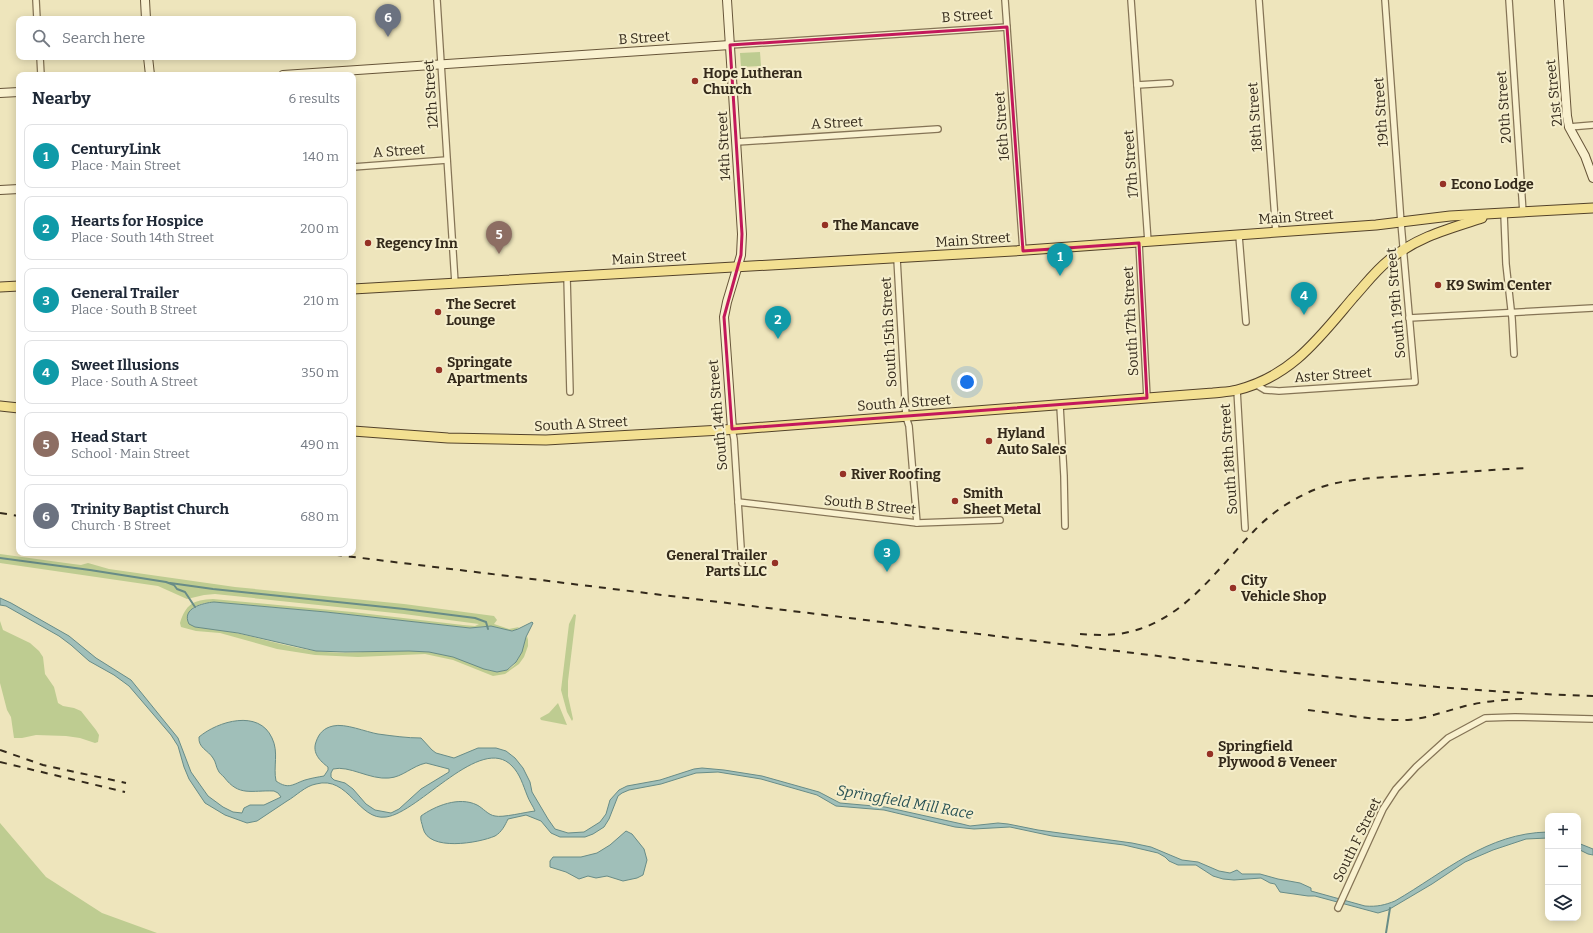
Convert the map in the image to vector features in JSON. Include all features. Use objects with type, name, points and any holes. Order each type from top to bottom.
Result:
[{"type":"main road","name":"Main Street","points":[[356,289],[1023,251],[1401,223],[1450,216],[1593,208]]},
{"type":"main road","name":"South A Street","points":[[356,431],[448,438],[546,440],[732,429],[1060,406],[1237,390],[1256,384],[1293,364],[1310,349],[1372,276],[1404,249],[1420,239],[1492,214]]},
{"type":"main road","points":[[0,287],[16,286]]},
{"type":"main road","points":[[0,406],[16,408]]},
{"type":"street","points":[[36,0],[37,16]]},
{"type":"street","points":[[144,0],[146,16]]},
{"type":"street","name":"12th Street","points":[[437,0],[455,283]]},
{"type":"street","name":"14th Street","points":[[727,0],[742,234],[741,255],[738,267]]},
{"type":"street","name":"16th Street","points":[[1005,0],[1023,251]]},
{"type":"street","name":"17th Street","points":[[1131,0],[1137,85],[1144,242]]},
{"type":"street","name":"18th Street","points":[[1259,0],[1276,233]]},
{"type":"street","name":"19th Street","points":[[1385,0],[1401,223]]},
{"type":"street","name":"20th Street","points":[[1509,0],[1523,213]]},
{"type":"street","name":"21st Street","points":[[1559,0],[1569,127],[1585,156],[1593,178]]},
{"type":"street","name":"B Street","points":[[330,72],[1007,26]]},
{"type":"street","points":[[40,60],[41,72]]},
{"type":"street","points":[[148,60],[150,72]]},
{"type":"street","points":[[1137,85],[1170,82]]},
{"type":"street","points":[[0,93],[16,92]]},
{"type":"street","points":[[1569,127],[1593,125]]},
{"type":"street","name":"A Street","points":[[737,142],[938,130]]},
{"type":"street","name":"A Street","points":[[356,167],[447,160]]},
{"type":"street","points":[[0,190],[16,189]]},
{"type":"street","points":[[1504,214],[1506,264],[1514,354]]},
{"type":"street","name":"South 19th Street","points":[[1401,223],[1415,382]]},
{"type":"street","points":[[1239,236],[1246,322]]},
{"type":"street","name":"South 17th Street","points":[[1144,242],[1147,398]]},
{"type":"street","name":"South 15th Street","points":[[897,259],[906,417],[910,433],[917,522]]},
{"type":"street","name":"South 14th Street","points":[[738,267],[724,317],[742,563]]},
{"type":"street","points":[[567,277],[570,392]]},
{"type":"street","points":[[1409,318],[1593,308]]},
{"type":"street","name":"Aster Street","points":[[1256,384],[1264,390],[1279,391],[1415,382]]},
{"type":"street","name":"South 18th Street","points":[[1237,390],[1245,528]]},
{"type":"street","points":[[1060,406],[1065,526]]},
{"type":"street","name":"South B Street","points":[[738,502],[917,522],[1000,520]]},
{"type":"street","name":"South F Street","points":[[1338,908],[1383,809],[1396,789],[1416,767],[1448,738],[1485,718],[1593,719]]},
{"type":"highlighted area","points":[[1007,27],[1023,251],[1139,243],[1147,398],[732,429],[724,317],[741,255],[742,234],[730,45]]},
{"type":"green space","points":[[760,52],[761,66],[741,67],[740,53]]},
{"type":"green space","points":[[0,554],[81,565],[88,563],[109,569],[235,587],[404,604],[494,616],[497,620],[494,624],[509,629],[519,627],[513,631],[493,626],[470,628],[326,612],[214,602],[204,603],[193,607],[195,627],[236,633],[307,650],[339,653],[403,650],[429,652],[454,657],[485,669],[502,671],[513,666],[516,662],[527,636],[528,646],[524,657],[519,664],[505,674],[493,676],[453,660],[425,654],[358,657],[315,655],[277,649],[220,633],[196,631],[181,627],[180,623],[185,611],[191,604],[200,600],[213,599],[352,612],[463,625],[475,626],[479,624],[404,614],[215,594],[187,599],[158,586],[0,563]]},
{"type":"green space","points":[[574,614],[576,615],[568,681],[568,696],[573,719],[572,721],[567,712],[561,690],[569,624]]},
{"type":"green space","points":[[0,621],[3,630],[30,643],[39,651],[43,657],[45,674],[54,687],[58,703],[81,711],[99,735],[98,742],[95,743],[80,738],[66,736],[36,735],[14,738],[11,717],[7,710],[0,683]]},
{"type":"green space","points":[[558,703],[567,725],[541,720],[540,718],[549,713]]},
{"type":"green space","points":[[0,823],[46,877],[102,913],[157,933],[0,933]]},
{"type":"water","points":[[0,598],[69,636],[96,658],[131,680],[178,738],[191,772],[208,796],[233,812],[242,813],[244,808],[250,805],[264,805],[281,797],[274,791],[246,791],[235,787],[219,772],[211,755],[200,744],[199,737],[217,726],[238,721],[248,721],[258,723],[266,729],[272,738],[276,754],[276,781],[280,784],[288,786],[308,779],[324,776],[328,770],[328,767],[322,762],[316,753],[315,746],[317,739],[324,730],[338,725],[378,734],[421,738],[436,753],[454,758],[478,748],[496,748],[506,751],[515,758],[523,768],[530,782],[532,792],[555,829],[568,833],[584,832],[600,822],[606,814],[610,800],[619,790],[627,786],[660,780],[694,769],[702,768],[724,770],[762,776],[819,792],[840,803],[885,807],[970,826],[998,823],[1008,824],[1151,847],[1182,860],[1198,862],[1219,871],[1230,873],[1237,870],[1242,874],[1260,874],[1300,883],[1311,888],[1311,891],[1365,906],[1388,904],[1395,901],[1467,856],[1505,839],[1526,834],[1545,832],[1545,838],[1526,839],[1493,850],[1465,862],[1432,884],[1388,910],[1378,913],[1315,896],[1280,892],[1275,884],[1261,878],[1234,880],[1223,879],[1213,876],[1196,865],[1178,865],[1169,861],[1158,853],[1124,845],[1052,836],[1010,827],[974,829],[955,827],[884,810],[836,806],[817,795],[761,779],[718,772],[696,773],[661,784],[629,790],[622,793],[618,796],[609,819],[604,827],[585,837],[560,837],[551,833],[541,821],[526,815],[508,819],[500,832],[488,839],[455,844],[444,843],[427,836],[423,828],[421,816],[448,803],[470,802],[492,815],[498,816],[508,816],[535,811],[517,772],[512,766],[499,759],[484,759],[467,767],[415,803],[400,812],[386,817],[376,816],[368,812],[337,786],[327,783],[316,784],[308,787],[257,821],[247,823],[225,815],[205,803],[189,779],[178,746],[171,735],[129,686],[114,675],[89,661],[59,636],[6,606],[0,605]],"holes":[[[426,763],[449,769],[449,772],[421,789],[399,809],[391,813],[375,810],[366,804],[353,789],[345,783],[334,780],[331,777],[333,769],[339,768],[374,777],[389,778],[399,776],[416,766]]]},
{"type":"water","points":[[214,602],[326,612],[470,628],[491,626],[512,631],[532,622],[533,623],[526,637],[522,652],[516,662],[507,670],[497,672],[484,669],[453,657],[429,652],[316,651],[238,633],[195,627],[189,624],[187,619],[190,610],[199,605]]},
{"type":"water","points":[[626,831],[632,834],[644,849],[647,860],[643,875],[637,878],[623,881],[607,876],[596,878],[588,876],[579,879],[566,872],[550,867],[550,861],[553,857],[581,857],[597,853],[610,845]]},
{"type":"water","points":[[1581,844],[1593,849],[1593,855],[1581,850]]},
{"type":"waterway","points":[[0,558],[166,582],[185,592],[195,607]]},
{"type":"waterway","points":[[170,583],[475,618],[486,622],[488,629]]},
{"type":"waterway","points":[[1386,933],[1390,908]]},
{"type":"railway","points":[[1080,634],[1104,635],[1129,632],[1149,626],[1167,616],[1183,605],[1213,577],[1265,520],[1291,501],[1317,489],[1342,482],[1369,478],[1526,468]]},
{"type":"railway","points":[[0,513],[16,516]]},
{"type":"railway","points":[[345,556],[1296,673],[1444,688],[1593,696]]},
{"type":"railway","points":[[1308,710],[1371,718],[1408,720],[1481,703],[1528,699]]},
{"type":"railway","points":[[0,750],[43,765],[126,783]]},
{"type":"railway","points":[[0,762],[125,792]]},
{"type":"place","name":"Trinity Baptist Church","points":[[388,37]]},
{"type":"place","name":"Hope Lutheran Church","points":[[695,81]]},
{"type":"place","name":"Econo Lodge","points":[[1443,184]]},
{"type":"place","name":"The Mancave","points":[[825,225]]},
{"type":"place","name":"Regency Inn","points":[[368,243]]},
{"type":"place","name":"Head Start","points":[[499,254]]},
{"type":"place","name":"CenturyLink","points":[[1060,276]]},
{"type":"place","name":"K9 Swim Center","points":[[1438,285]]},
{"type":"place","name":"The Secret Lounge","points":[[438,312]]},
{"type":"place","name":"Sweet Illusions","points":[[1304,315]]},
{"type":"place","name":"Hearts for Hospice","points":[[778,339]]},
{"type":"place","name":"Springate Apartments","points":[[439,370]]},
{"type":"place","name":"Hyland Auto Sales","points":[[989,441]]},
{"type":"place","name":"River Roofing","points":[[843,474]]},
{"type":"place","name":"Smith Sheet Metal","points":[[955,501]]},
{"type":"place","name":"General Trailer Parts LLC","points":[[775,563]]},
{"type":"place","name":"General Trailer","points":[[887,572]]},
{"type":"place","name":"City Vehicle Shop","points":[[1233,588]]},
{"type":"place","name":"Springfield Plywood & Veneer","points":[[1210,754]]},
{"type":"water label","name":"Springfield Mill Race","points":[[905,802]]}]
